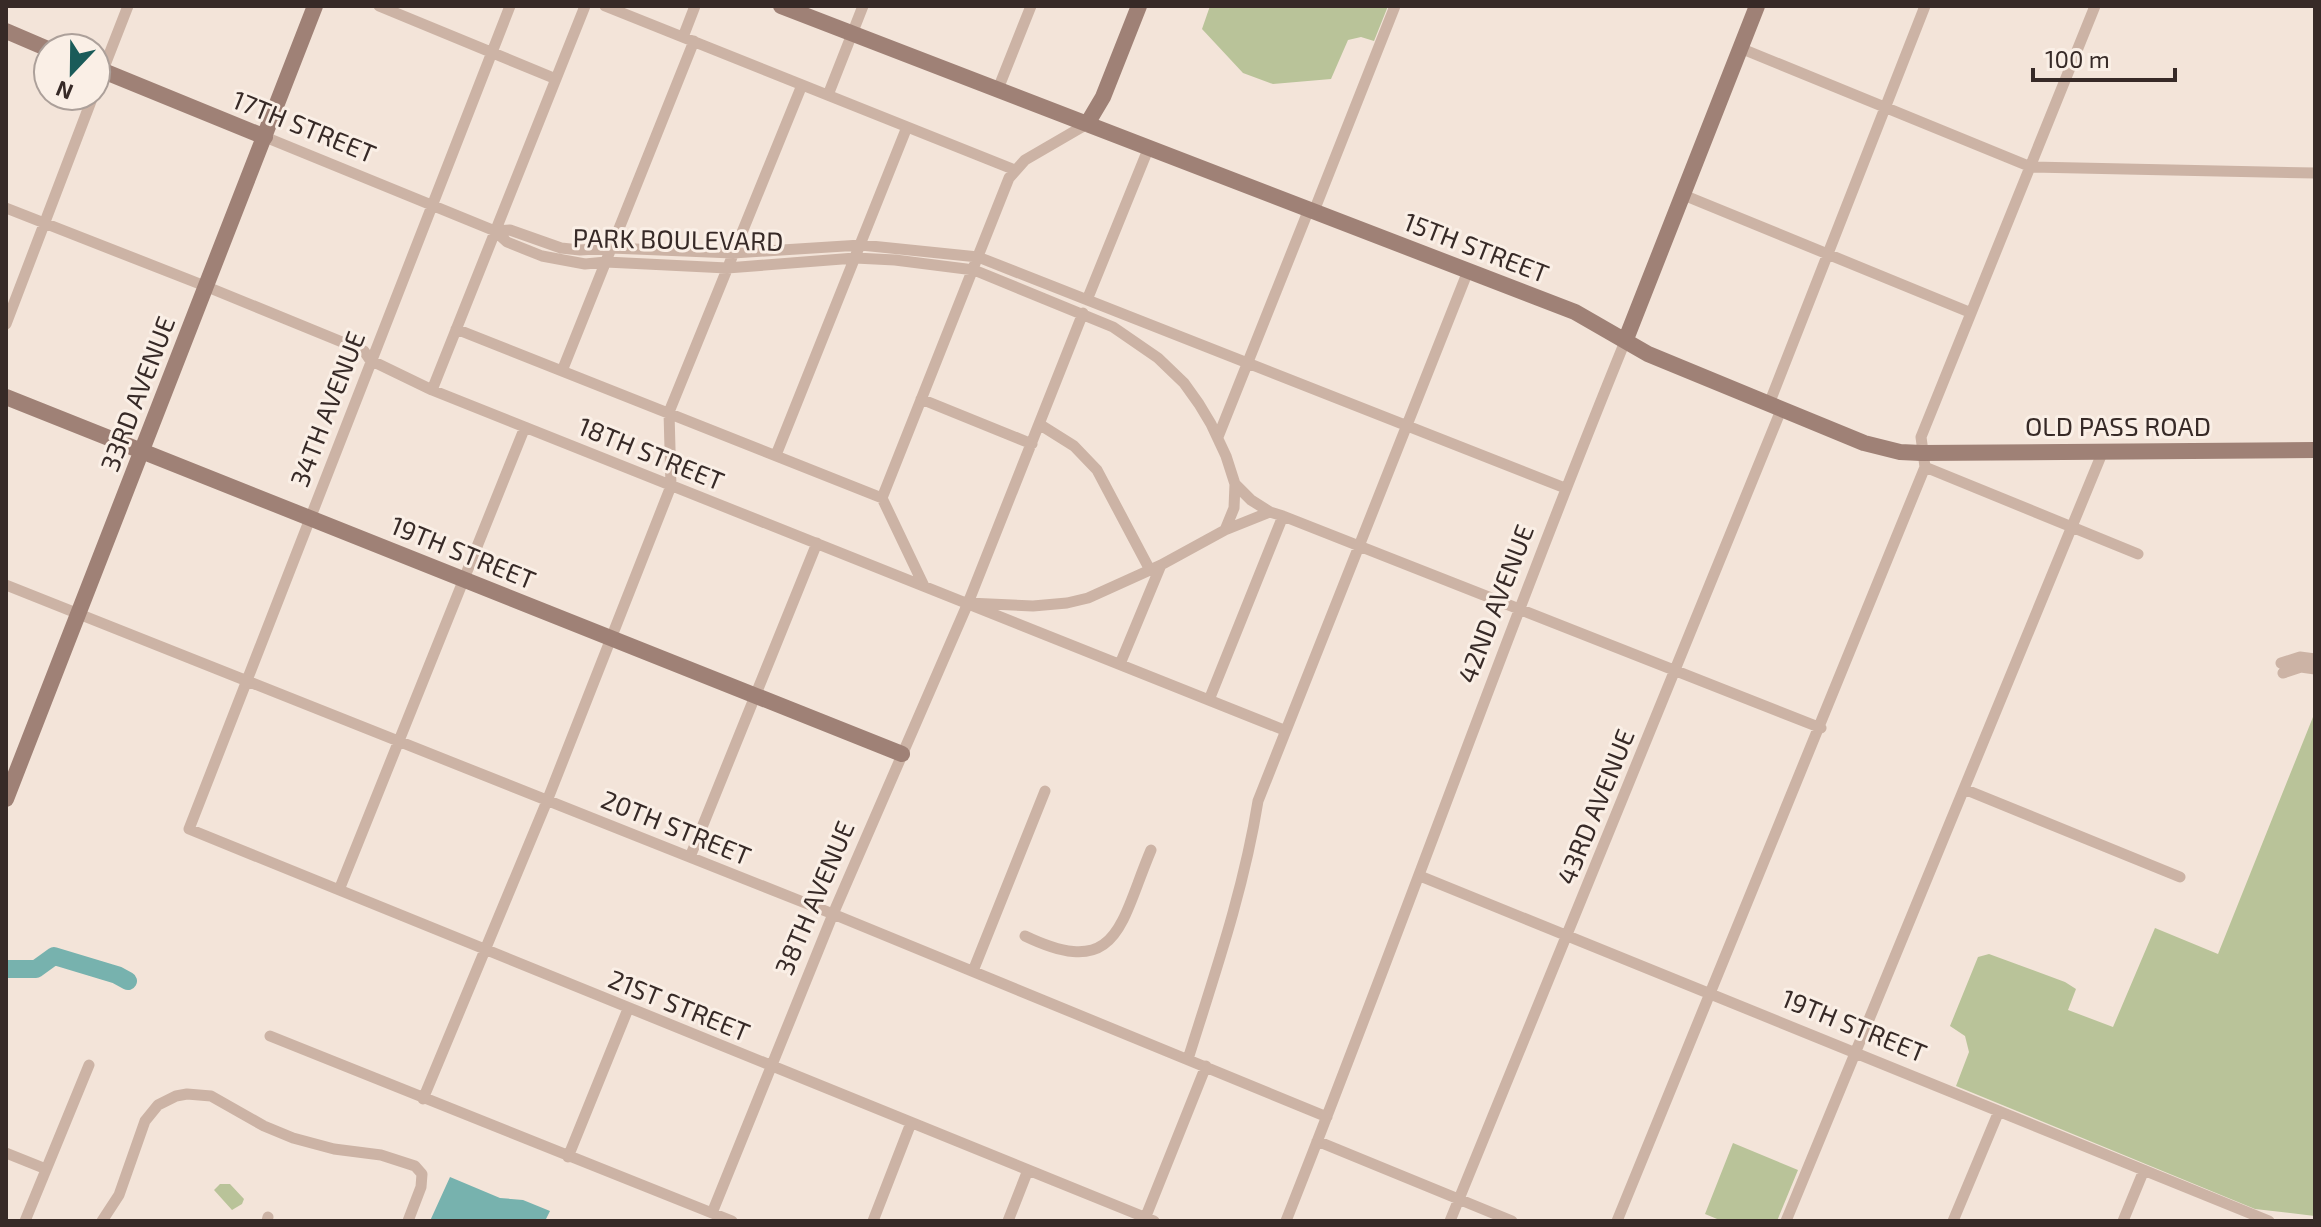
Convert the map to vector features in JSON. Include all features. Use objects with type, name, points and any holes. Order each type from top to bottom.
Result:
[{"type":"street","points":[[112,41],[128,6]]},
{"type":"street","name":"33RD AVENUE","points":[[6,799],[12,763],[79,614],[315,6]]},
{"type":"street","points":[[379,6],[556,79]]},
{"type":"street","name":"34TH AVENUE","points":[[189,829],[510,6]]},
{"type":"street","points":[[432,390],[585,6]]},
{"type":"street","points":[[605,6],[1015,170]]},
{"type":"street","points":[[562,371],[689,39],[695,6]]},
{"type":"street","name":"15TH STREET","points":[[781,6],[1575,312],[1648,354],[1864,443],[1923,460],[2138,554]]},
{"type":"street","points":[[828,95],[863,6]]},
{"type":"street","points":[[998,89],[1031,6]]},
{"type":"street","points":[[882,498],[1009,178],[1025,160],[1087,124],[1103,97],[1139,6]]},
{"type":"street","points":[[1218,437],[1395,6]]},
{"type":"street","name":"42ND AVENUE","points":[[1286,1221],[1420,876],[1565,488],[1757,6]]},
{"type":"street","name":"43RD AVENUE","points":[[1450,1221],[1675,672],[1775,407],[1827,254],[1925,6]]},
{"type":"street","points":[[1617,1221],[1821,728],[1923,460],[1921,437],[2095,6]]},
{"type":"street","points":[[6,31],[32,42]]},
{"type":"street","points":[[1740,48],[2031,167],[2315,173]]},
{"type":"street","name":"17TH STREET","points":[[112,75],[495,231]]},
{"type":"street","points":[[423,1099],[547,801],[671,486],[669,412],[802,85]]},
{"type":"street","points":[[6,324],[87,112]]},
{"type":"street","points":[[776,455],[907,127]]},
{"type":"street","points":[[1087,300],[1149,147]]},
{"type":"street","points":[[1681,194],[1969,312]]},
{"type":"street","name":"18TH STREET","points":[[6,208],[364,351],[370,360],[432,390],[1284,730]]},
{"type":"street","name":"PARK BOULEVARD","points":[[495,231],[510,230],[572,249],[733,253],[861,245],[978,257],[1149,325]]},
{"type":"street","name":"PARK BOULEVARD","points":[[495,231],[507,242],[554,260],[585,264],[606,262],[727,268],[855,258],[974,270],[1113,327],[1165,364],[1199,404],[1218,437],[1235,484]]},
{"type":"street","points":[[1188,1059],[1229,932],[1250,854],[1258,801],[1468,271]]},
{"type":"street","points":[[1083,313],[1149,325],[1565,488]]},
{"type":"street","name":"38TH AVENUE","points":[[712,1213],[833,914],[968,603],[1083,313]]},
{"type":"street","points":[[456,329],[882,498],[924,586]]},
{"type":"street","name":"19TH STREET","points":[[6,397],[902,754]]},
{"type":"street","points":[[921,399],[1032,444]]},
{"type":"street","points":[[1039,424],[1074,446],[1097,470],[1155,568]]},
{"type":"street","points":[[339,890],[525,427]]},
{"type":"street","name":"OLD PASS ROAD","points":[[1923,460],[2103,451],[2315,450]]},
{"type":"street","points":[[1786,1221],[2103,451]]},
{"type":"street","points":[[1235,484],[1251,500],[1270,512],[1359,544],[1821,728]]},
{"type":"street","points":[[1225,530],[1234,508],[1235,484]]},
{"type":"street","points":[[968,603],[1033,606],[1067,603],[1108,590],[1225,530],[1270,512]]},
{"type":"street","points":[[1209,700],[1283,516]]},
{"type":"street","points":[[690,857],[817,543]]},
{"type":"street","points":[[1120,664],[1155,568]]},
{"type":"street","name":"20TH STREET","points":[[6,585],[833,914],[1327,1117]]},
{"type":"street","points":[[2315,659],[2300,657],[2282,668],[2315,669]]},
{"type":"street","points":[[1964,789],[2180,877]]},
{"type":"street","points":[[973,971],[1045,791]]},
{"type":"street","name":"21ST STREET","points":[[189,829],[1148,1220]]},
{"type":"street","points":[[1025,936],[1064,953],[1089,953],[1098,949],[1114,937],[1151,850]]},
{"type":"street","name":"19TH STREET","points":[[1420,876],[2269,1221]]},
{"type":"street","points":[[568,1157],[628,1009]]},
{"type":"street","points":[[270,1036],[732,1221]]},
{"type":"street","points":[[25,1221],[89,1065]]},
{"type":"street","points":[[1148,1220],[1206,1066]]},
{"type":"street","points":[[102,1221],[125,1181],[145,1121],[158,1105],[187,1094],[211,1096],[264,1126],[293,1138],[334,1149],[381,1155],[415,1166],[422,1174],[421,1187],[408,1221]]},
{"type":"street","points":[[1953,1221],[1999,1111]]},
{"type":"street","points":[[873,1221],[911,1123]]},
{"type":"street","points":[[1317,1141],[1512,1221]]},
{"type":"street","points":[[6,1153],[46,1169]]},
{"type":"street","points":[[1008,1221],[1028,1170]]},
{"type":"street","points":[[2123,1221],[2144,1170]]},
{"type":"green space","points":[[1210,6],[1388,6],[1374,41],[1361,37],[1348,40],[1331,79],[1273,84],[1243,73],[1202,29]]},
{"type":"green space","points":[[2315,712],[2315,1216],[2255,1209],[1956,1086],[1969,1052],[1965,1036],[1950,1026],[1978,957],[1989,954],[2065,982],[2076,989],[2068,1010],[2113,1027],[2155,928],[2218,954]]},
{"type":"green space","points":[[1733,1143],[1798,1170],[1777,1221],[1722,1221],[1705,1214]]},
{"type":"green space","points":[[220,1184],[230,1184],[244,1199],[242,1204],[232,1210],[214,1190]]},
{"type":"water","points":[[450,1177],[500,1198],[523,1200],[550,1211],[545,1221],[430,1221]]},
{"type":"waterway","points":[[6,969],[36,969],[54,956],[128,981]]}]
